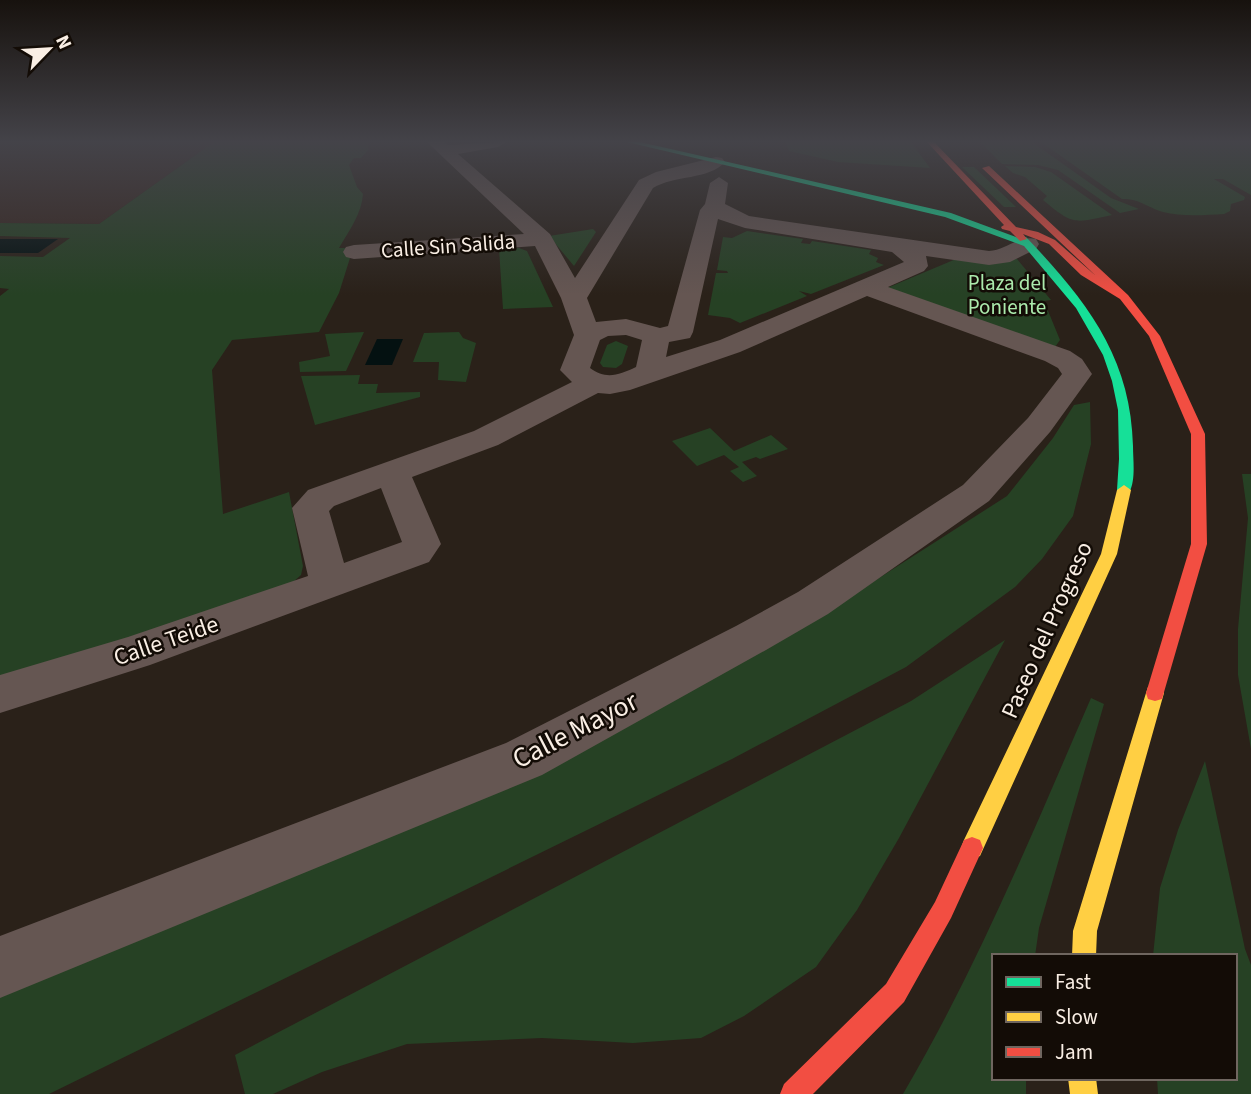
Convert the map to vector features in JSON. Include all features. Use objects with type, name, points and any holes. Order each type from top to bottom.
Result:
[{"type":"main road","points":[[850,193],[910,207],[961,200],[1013,239],[1052,242],[1084,273],[1124,297]]},
{"type":"main road","name":"Paseo del Progreso","points":[[794,1094],[895,993],[943,910],[1109,554],[1126,479],[1126,426],[1119,383],[1104,340],[1084,308],[1013,239],[961,200],[957,193]]},
{"type":"main road","points":[[1013,193],[1124,297],[1154,336],[1198,434],[1199,544],[1085,931],[1084,954]]},
{"type":"street","points":[[491,193],[542,240],[574,298],[588,335],[575,370],[592,384]]},
{"type":"street","points":[[574,298],[640,193]]},
{"type":"street","points":[[649,372],[668,335],[710,217],[713,193]]},
{"type":"street","points":[[710,217],[724,214],[745,222],[989,258],[1002,257],[1013,239]]},
{"type":"street","name":"Calle Sin Salida","points":[[354,252],[542,240]]},
{"type":"street","points":[[330,584],[310,508],[321,498],[486,438],[592,384],[613,385],[730,346],[916,267],[916,259],[899,246]]},
{"type":"street","name":"Calle Mayor","points":[[0,967],[524,759],[824,596],[976,494],[1039,425],[1077,374],[1074,367],[1065,358],[868,288]]},
{"type":"street","points":[[588,335],[604,328],[626,327],[706,345],[730,346]]},
{"type":"street","name":"Calle Teide","points":[[0,694],[134,653],[415,553],[422,544],[392,471]]},
{"type":"shaded area","points":[[0,193],[142,193],[99,224],[0,223]]},
{"type":"shaded area","points":[[0,239],[58,239],[38,253],[0,253]]},
{"type":"shaded area","points":[[377,339],[403,339],[392,365],[365,365]]},
{"type":"green space","points":[[142,193],[363,194],[358,215],[339,248],[355,248],[354,257],[350,258],[339,293],[319,332],[232,340],[212,370],[223,514],[289,492],[303,566],[301,575],[292,583],[156,631],[0,677],[0,296],[9,289],[0,288],[0,256],[43,257],[70,238],[0,236],[0,223],[99,224]]},
{"type":"green space","points":[[989,193],[1001,193],[1016,207],[1004,207]]},
{"type":"green space","points":[[1044,193],[1081,193],[1112,215],[1082,221],[1068,218],[1043,200],[1047,196]]},
{"type":"green space","points":[[1091,193],[1104,193],[1139,209],[1120,213]]},
{"type":"green space","points":[[1114,193],[1238,193],[1245,197],[1244,200],[1231,204],[1230,211],[1224,214],[1186,215],[1170,214],[1139,202],[1122,199]]},
{"type":"green space","points":[[593,229],[596,232],[574,266],[549,236]]},
{"type":"green space","points":[[747,231],[803,239],[801,243],[810,244],[812,241],[871,250],[869,254],[878,258],[876,262],[884,265],[811,294],[799,291],[807,296],[740,323],[730,318],[708,315],[716,273],[728,273],[717,270],[723,237],[732,238]]},
{"type":"green space","points":[[519,248],[527,251],[553,307],[503,309],[499,249]]},
{"type":"green space","name":"Plaza del Poniente","points":[[956,259],[1017,259],[1051,300],[1044,301],[1060,340],[1055,347],[887,288]]},
{"type":"green space","points":[[364,332],[346,371],[300,372],[299,362],[330,356],[325,334]]},
{"type":"green space","points":[[459,332],[463,338],[476,343],[466,382],[438,380],[439,362],[413,362],[424,333]]},
{"type":"green space","points":[[616,341],[628,346],[622,364],[616,368],[603,367],[600,363],[607,345]]},
{"type":"green space","points":[[360,375],[358,384],[378,384],[376,393],[420,392],[420,397],[315,425],[301,376]]},
{"type":"green space","points":[[1090,402],[1091,444],[1073,516],[1042,559],[1015,587],[906,667],[732,759],[49,1094],[0,1094],[0,981],[826,612],[1007,496],[1053,438],[1074,405]]},
{"type":"green space","points":[[710,428],[734,451],[771,435],[788,449],[742,462],[757,476],[743,482],[730,471],[739,467],[724,455],[697,466],[672,441]]},
{"type":"green space","points":[[1242,474],[1251,474],[1251,749],[1238,675],[1238,629],[1248,518]]},
{"type":"green space","points":[[1005,640],[899,838],[857,910],[816,967],[744,1016],[701,1038],[633,1043],[542,1038],[407,1044],[322,1072],[273,1094],[245,1094],[235,1055],[911,701]]},
{"type":"green space","points":[[1091,698],[1104,704],[1039,928],[1035,954],[992,954],[992,1080],[1026,1080],[1026,1094],[903,1094],[956,997]]},
{"type":"green space","points":[[1205,761],[1245,949],[1251,965],[1251,1094],[1158,1094],[1157,1080],[1237,1080],[1237,954],[1153,954],[1160,888],[1178,830]]},
{"type":"traffic: fast","points":[[852,193],[948,215],[1028,244]]},
{"type":"traffic: fast","points":[[1023,239],[1081,306],[1108,355],[1118,381],[1124,410],[1124,490]]},
{"type":"traffic: slow","points":[[972,848],[1109,554],[1124,490]]},
{"type":"traffic: slow","points":[[1084,954],[1085,931],[1155,693]]},
{"type":"traffic: slow","points":[[1082,1080],[1084,1094]]},
{"type":"traffic: jam","points":[[979,193],[1023,239]]},
{"type":"traffic: jam","points":[[1013,193],[1124,297],[1154,336],[1198,434],[1199,544],[1155,693]]},
{"type":"traffic: jam","points":[[1005,227],[1035,234],[1052,242],[1084,273],[1124,297]]},
{"type":"traffic: jam","points":[[794,1094],[895,993],[943,910],[972,848]]}]
